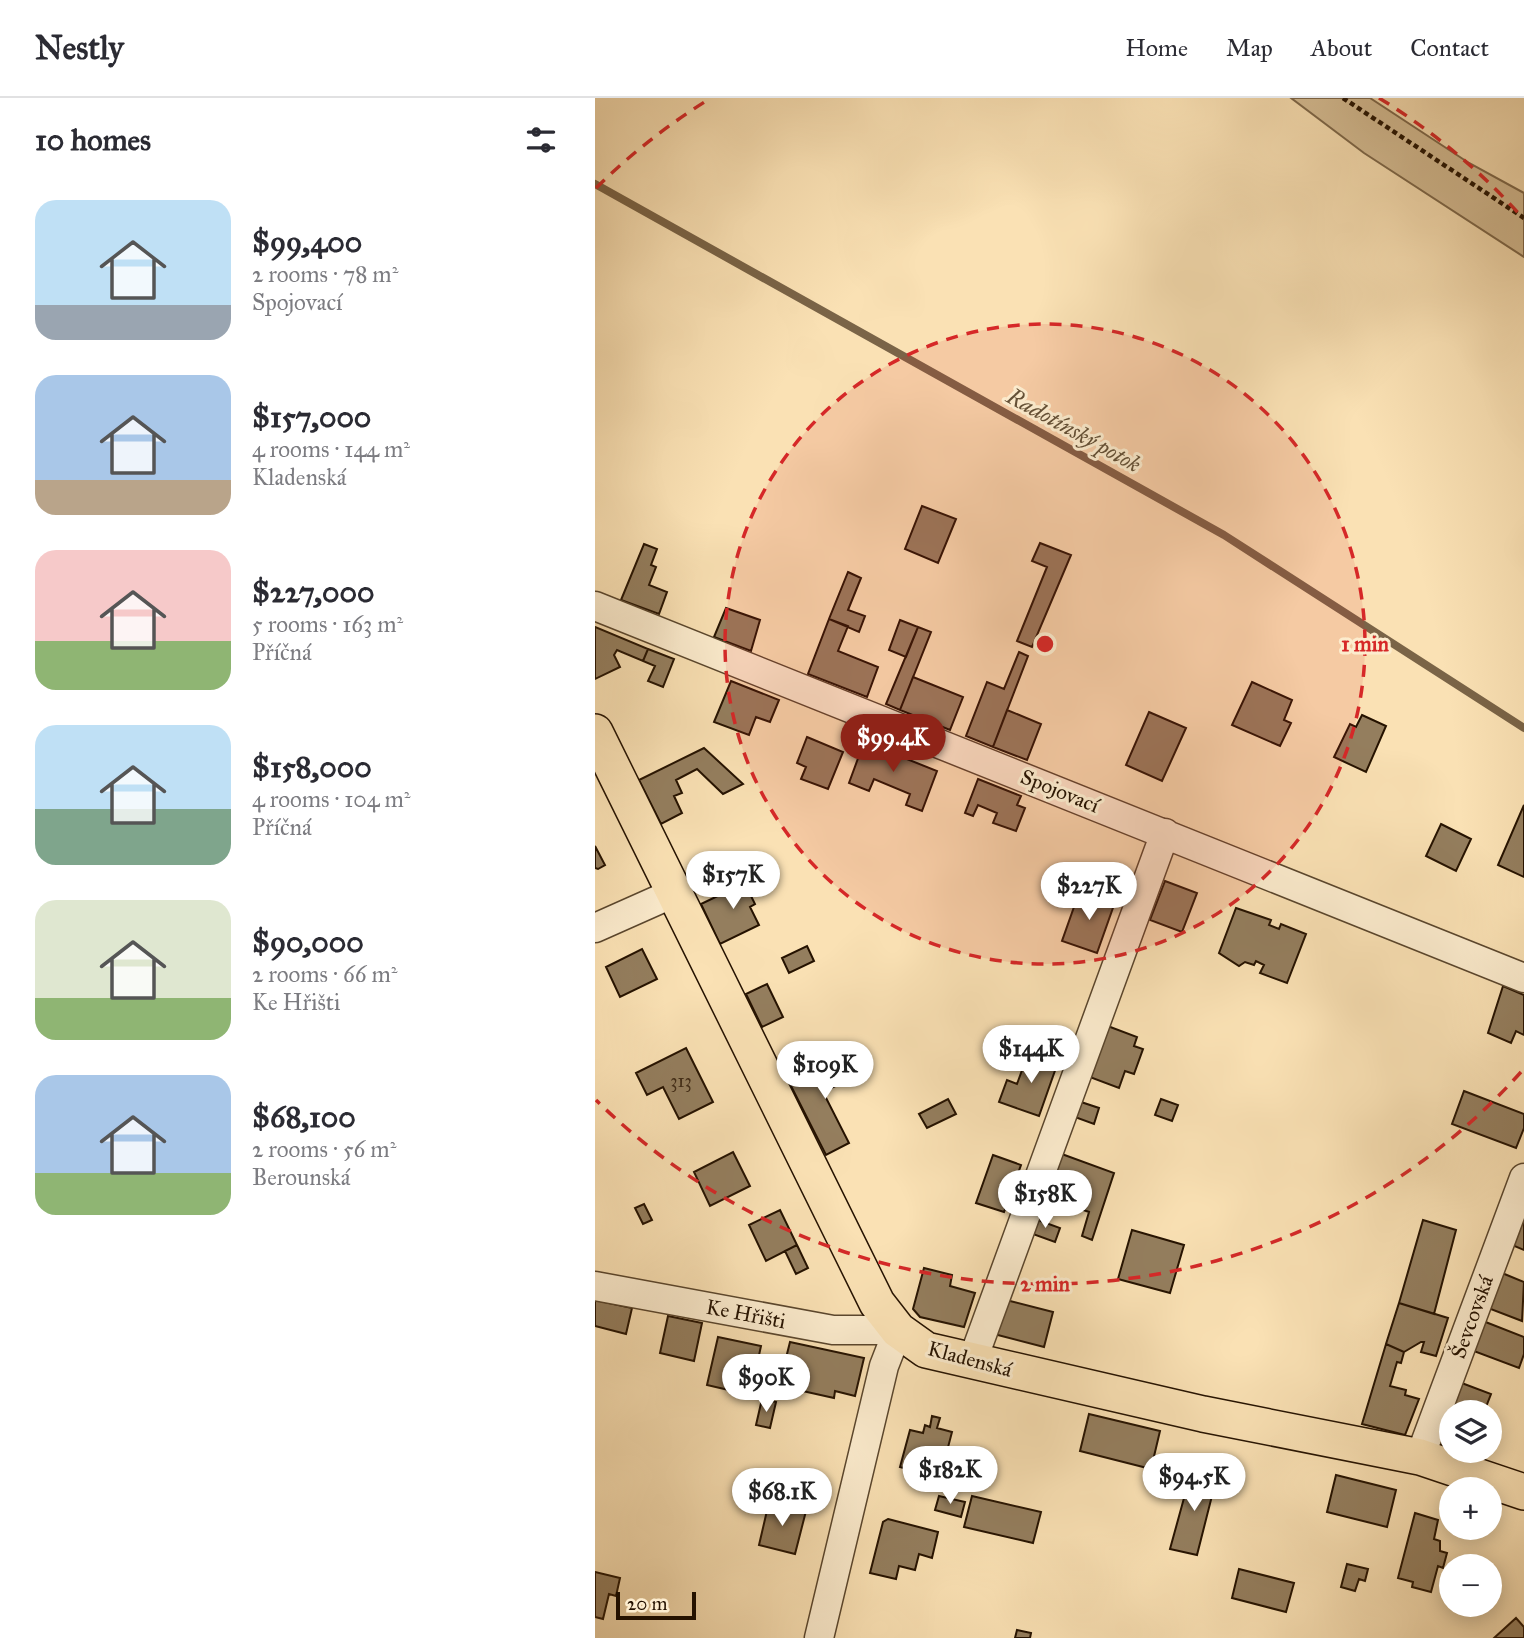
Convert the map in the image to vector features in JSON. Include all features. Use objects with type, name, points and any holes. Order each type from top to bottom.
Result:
[{"type":"main road","name":"Kladenská","points":[[595,732],[877,1303],[898,1329],[926,1350],[972,1362],[1203,1414],[1420,1457],[1524,1492]]},
{"type":"street","name":"Spojovací","points":[[595,606],[1524,978]]},
{"type":"street","points":[[972,1362],[1165,833]]},
{"type":"street","points":[[595,928],[676,892]]},
{"type":"street","name":"Ševcovská","points":[[1420,1457],[1524,1178]]},
{"type":"street","name":"Ke Hřišti","points":[[595,1286],[833,1330],[898,1329]]},
{"type":"street","points":[[819,1638],[884,1366],[898,1329]]},
{"type":"path","points":[[1343,98],[1524,218]]},
{"type":"shaded area","points":[[1291,98],[1370,98],[1469,163],[1524,193],[1524,257],[1364,153]]},
{"type":"building","points":[[922,506],[956,519],[938,563],[905,549]]},
{"type":"building","points":[[1040,543],[1071,555],[1032,647],[1017,641],[1047,567],[1032,561]]},
{"type":"building","points":[[644,544],[657,549],[651,565],[656,567],[649,585],[667,592],[659,614],[621,600]]},
{"type":"building","points":[[848,572],[861,578],[848,610],[865,616],[859,632],[829,619]]},
{"type":"building","points":[[726,608],[760,620],[751,651],[714,637]]},
{"type":"building","points":[[829,619],[848,626],[838,651],[878,667],[867,697],[808,674]]},
{"type":"building","points":[[900,620],[918,627],[906,657],[889,650]]},
{"type":"building","points":[[595,627],[648,649],[643,661],[617,650],[614,655],[620,667],[595,679]]},
{"type":"building","points":[[918,627],[931,632],[900,710],[886,704]]},
{"type":"building","points":[[648,649],[674,659],[663,687],[648,681],[655,666],[643,661]]},
{"type":"building","points":[[1019,652],[1028,656],[993,747],[966,736],[987,682],[1004,689]]},
{"type":"building","points":[[913,677],[963,697],[950,730],[900,710]]},
{"type":"building","points":[[731,681],[779,700],[770,722],[756,717],[749,735],[714,722]]},
{"type":"building","points":[[1252,682],[1292,700],[1284,720],[1291,723],[1280,746],[1232,725]]},
{"type":"building","points":[[1007,710],[1041,724],[1027,760],[993,747]]},
{"type":"building","points":[[1149,712],[1186,728],[1162,781],[1126,765]]},
{"type":"building","points":[[1362,715],[1386,726],[1366,772],[1334,757],[1350,724],[1356,727]]},
{"type":"building","points":[[807,737],[843,752],[828,789],[801,779],[806,767],[797,763]]},
{"type":"building","points":[[864,742],[937,771],[922,811],[906,805],[910,794],[874,779],[869,791],[849,783]]},
{"type":"building","points":[[704,748],[743,784],[723,794],[697,769],[676,780],[682,793],[674,796],[682,813],[661,824],[639,780]]},
{"type":"building","points":[[978,779],[1021,796],[1017,805],[1025,808],[1016,831],[993,823],[997,813],[978,805],[973,816],[965,813]]},
{"type":"building","points":[[1524,805],[1524,877],[1498,865]]},
{"type":"building","points":[[1441,824],[1471,839],[1456,871],[1426,856]]},
{"type":"building","points":[[595,846],[605,865],[598,869],[595,868]]},
{"type":"building","points":[[757,877],[762,888],[750,894],[755,904],[750,907],[759,925],[720,944],[701,904]]},
{"type":"building","points":[[1165,881],[1197,893],[1182,932],[1150,920]]},
{"type":"building","points":[[1080,890],[1115,902],[1097,953],[1062,941]]},
{"type":"building","points":[[1236,908],[1271,920],[1269,925],[1279,929],[1281,924],[1306,934],[1287,983],[1260,973],[1264,965],[1256,961],[1254,965],[1245,962],[1239,966],[1219,953]]},
{"type":"building","points":[[807,946],[814,961],[789,973],[782,958]]},
{"type":"building","points":[[642,949],[657,979],[620,997],[606,967]]},
{"type":"building","points":[[767,984],[783,1017],[762,1027],[746,994]]},
{"type":"building","points":[[1503,986],[1524,995],[1524,1035],[1516,1031],[1511,1043],[1488,1033]]},
{"type":"building","points":[[1105,1025],[1137,1037],[1134,1046],[1143,1049],[1134,1074],[1125,1071],[1119,1088],[1087,1076]]},
{"type":"building","points":[[686,1048],[713,1102],[679,1119],[663,1087],[647,1095],[636,1073]]},
{"type":"building","points":[[1029,1051],[1058,1062],[1039,1116],[999,1102],[1007,1080],[1017,1084]]},
{"type":"building","points":[[850,1054],[860,1074],[823,1092],[849,1143],[826,1155],[790,1084]]},
{"type":"building","points":[[1464,1091],[1524,1114],[1524,1128],[1516,1148],[1452,1124]]},
{"type":"building","points":[[948,1099],[956,1114],[927,1128],[919,1114]]},
{"type":"building","points":[[1161,1099],[1178,1105],[1172,1121],[1155,1115]]},
{"type":"building","points":[[1078,1101],[1099,1108],[1094,1124],[1072,1116]]},
{"type":"building","points":[[733,1152],[750,1186],[710,1206],[694,1172]]},
{"type":"building","points":[[1059,1153],[1114,1173],[1092,1240],[1082,1236],[1089,1212],[1044,1196]]},
{"type":"building","points":[[993,1155],[1021,1165],[1004,1212],[976,1203]]},
{"type":"building","points":[[644,1204],[652,1220],[643,1224],[635,1208]]},
{"type":"building","points":[[780,1210],[797,1245],[766,1261],[749,1225]]},
{"type":"building","points":[[1524,1217],[1524,1250],[1512,1245]]},
{"type":"building","points":[[1035,1219],[1060,1228],[1055,1242],[1030,1233]]},
{"type":"building","points":[[1423,1220],[1456,1230],[1434,1314],[1399,1303]]},
{"type":"building","points":[[1132,1230],[1184,1245],[1170,1293],[1118,1279]]},
{"type":"building","points":[[797,1245],[808,1268],[796,1274],[785,1251]]},
{"type":"building","points":[[924,1268],[952,1275],[950,1286],[975,1293],[964,1327],[920,1317],[913,1309]]},
{"type":"building","points":[[1502,1273],[1524,1282],[1522,1321],[1488,1308]]},
{"type":"building","points":[[595,1300],[632,1308],[626,1334],[595,1326]]},
{"type":"building","points":[[1006,1300],[1053,1312],[1044,1347],[994,1334]]},
{"type":"building","points":[[1399,1303],[1448,1318],[1436,1356],[1421,1352],[1424,1342],[1404,1352],[1386,1344]]},
{"type":"building","points":[[668,1316],[702,1323],[694,1361],[660,1353]]},
{"type":"building","points":[[1483,1321],[1524,1337],[1524,1354],[1519,1368],[1471,1350]]},
{"type":"building","points":[[718,1337],[761,1346],[753,1383],[735,1379],[733,1391],[707,1385]]},
{"type":"building","points":[[790,1342],[864,1358],[855,1396],[835,1391],[834,1398],[798,1390],[803,1366],[785,1362]]},
{"type":"building","points":[[1386,1344],[1404,1352],[1401,1363],[1397,1362],[1390,1386],[1406,1390],[1405,1395],[1419,1399],[1405,1435],[1362,1424]]},
{"type":"building","points":[[1459,1382],[1491,1394],[1489,1400],[1452,1400]]},
{"type":"building","points":[[762,1399],[776,1402],[770,1428],[756,1425]]},
{"type":"building","points":[[1089,1414],[1160,1431],[1151,1469],[1080,1451]]},
{"type":"building","points":[[932,1416],[940,1418],[937,1428],[952,1432],[940,1478],[900,1467],[910,1430],[923,1433],[925,1425],[930,1427]]},
{"type":"building","points":[[1439,1435],[1439,1450],[1434,1448]]},
{"type":"building","points":[[1192,1469],[1217,1476],[1197,1555],[1170,1549]]},
{"type":"building","points":[[1336,1475],[1396,1490],[1387,1527],[1327,1512]]},
{"type":"building","points":[[939,1496],[965,1502],[961,1517],[935,1510]]},
{"type":"building","points":[[972,1496],[1041,1512],[1033,1543],[964,1527]]},
{"type":"building","points":[[769,1502],[806,1511],[795,1554],[759,1545]]},
{"type":"building","points":[[1415,1513],[1438,1520],[1434,1539],[1440,1541],[1440,1551],[1447,1553],[1439,1554],[1439,1566],[1431,1592],[1412,1587],[1413,1582],[1398,1578]]},
{"type":"building","points":[[888,1519],[938,1532],[932,1558],[919,1554],[915,1570],[899,1566],[896,1579],[870,1573],[883,1522]]},
{"type":"building","points":[[1347,1564],[1368,1569],[1365,1581],[1359,1579],[1355,1591],[1341,1587]]},
{"type":"building","points":[[1239,1569],[1294,1583],[1286,1612],[1232,1598]]},
{"type":"building","points":[[595,1572],[620,1578],[616,1596],[609,1594],[603,1619],[595,1617]]},
{"type":"building","points":[[1516,1618],[1524,1627],[1524,1638],[1494,1638]]},
{"type":"building","points":[[1017,1630],[1031,1633],[1030,1638],[1015,1638]]},
{"type":"waterway","name":"Radotínský potok","points":[[595,184],[1224,535],[1524,728]]}]
